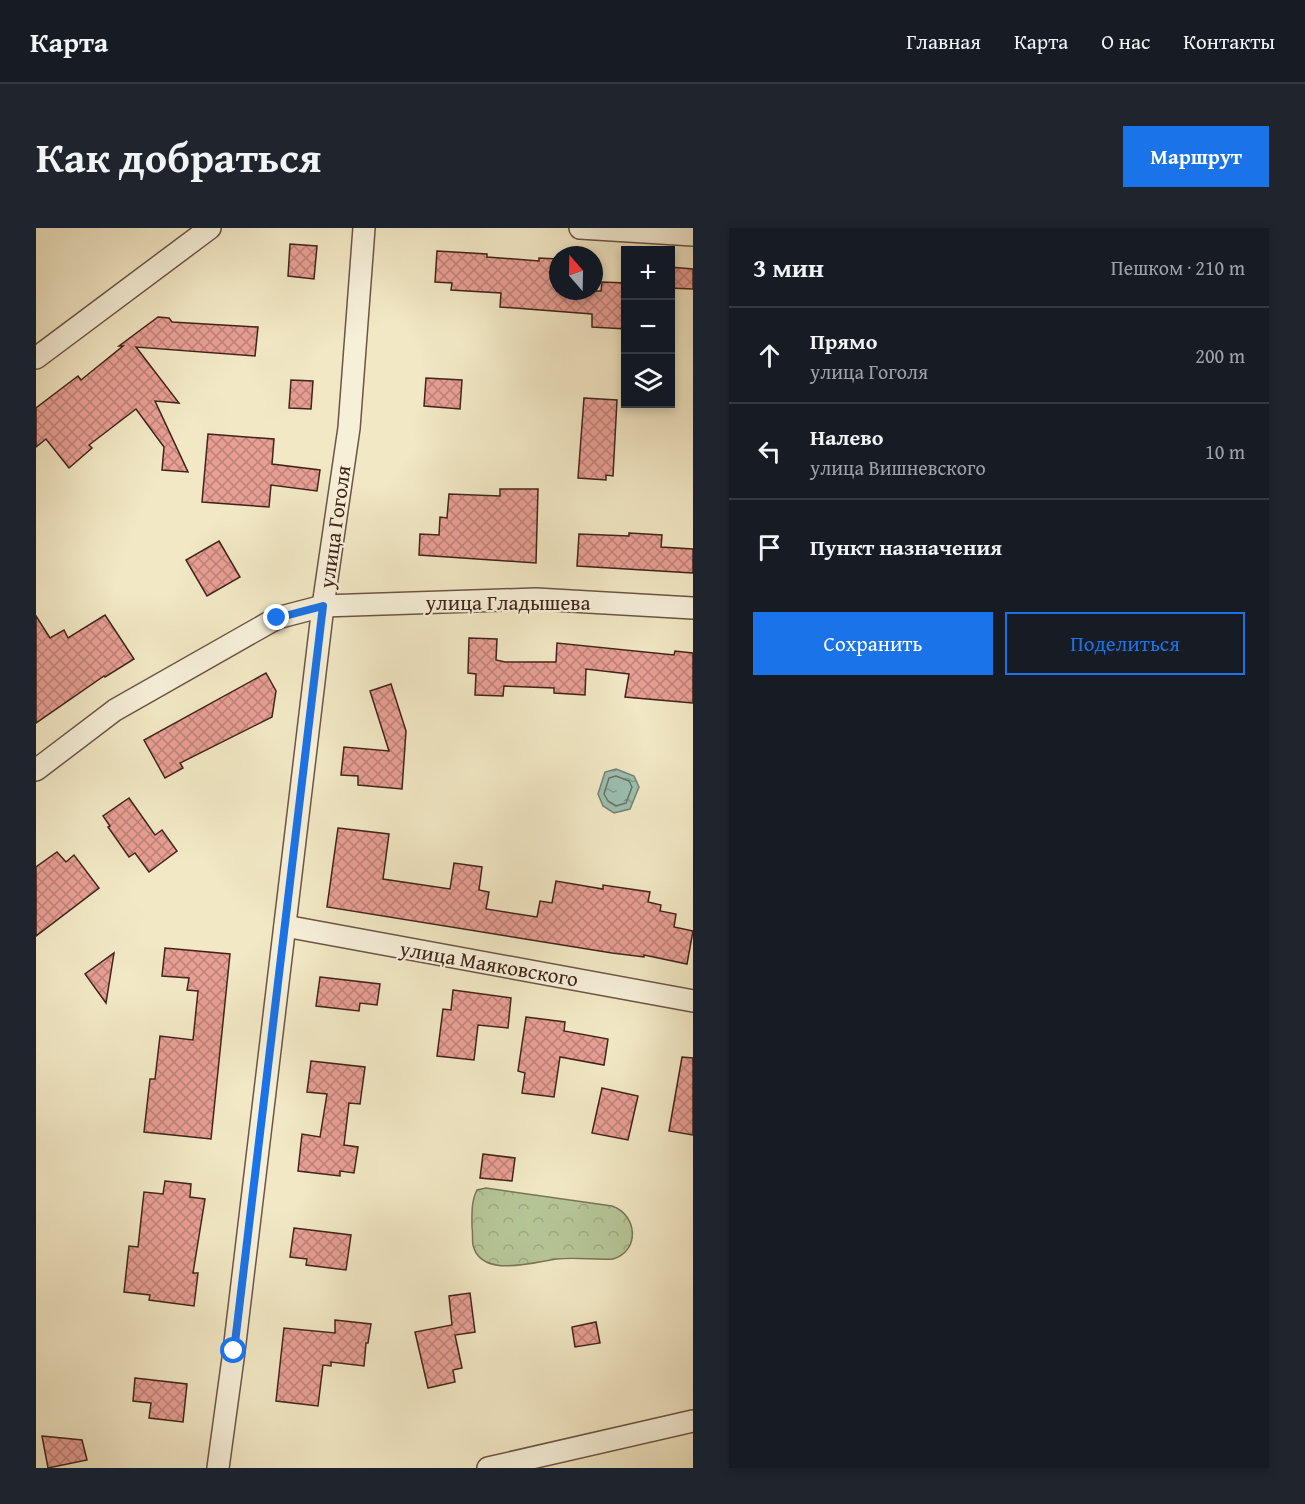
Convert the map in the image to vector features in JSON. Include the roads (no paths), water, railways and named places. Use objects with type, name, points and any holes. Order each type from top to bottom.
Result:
[{"type":"street","points":[[36,358],[210,228]]},
{"type":"street","name":"улица Гоголя","points":[[218,1468],[323,606],[349,428],[364,228]]},
{"type":"street","points":[[580,228],[693,235]]},
{"type":"street","name":"улица Гладышева","points":[[36,770],[115,710],[277,618],[323,606],[536,599],[693,608]]},
{"type":"street","name":"улица Маяковского","points":[[285,926],[693,1001]]},
{"type":"street","points":[[488,1468],[693,1421]]},
{"type":"water","points":[[616,769],[634,776],[639,787],[630,809],[614,813],[603,806],[598,794],[605,772]]}]
